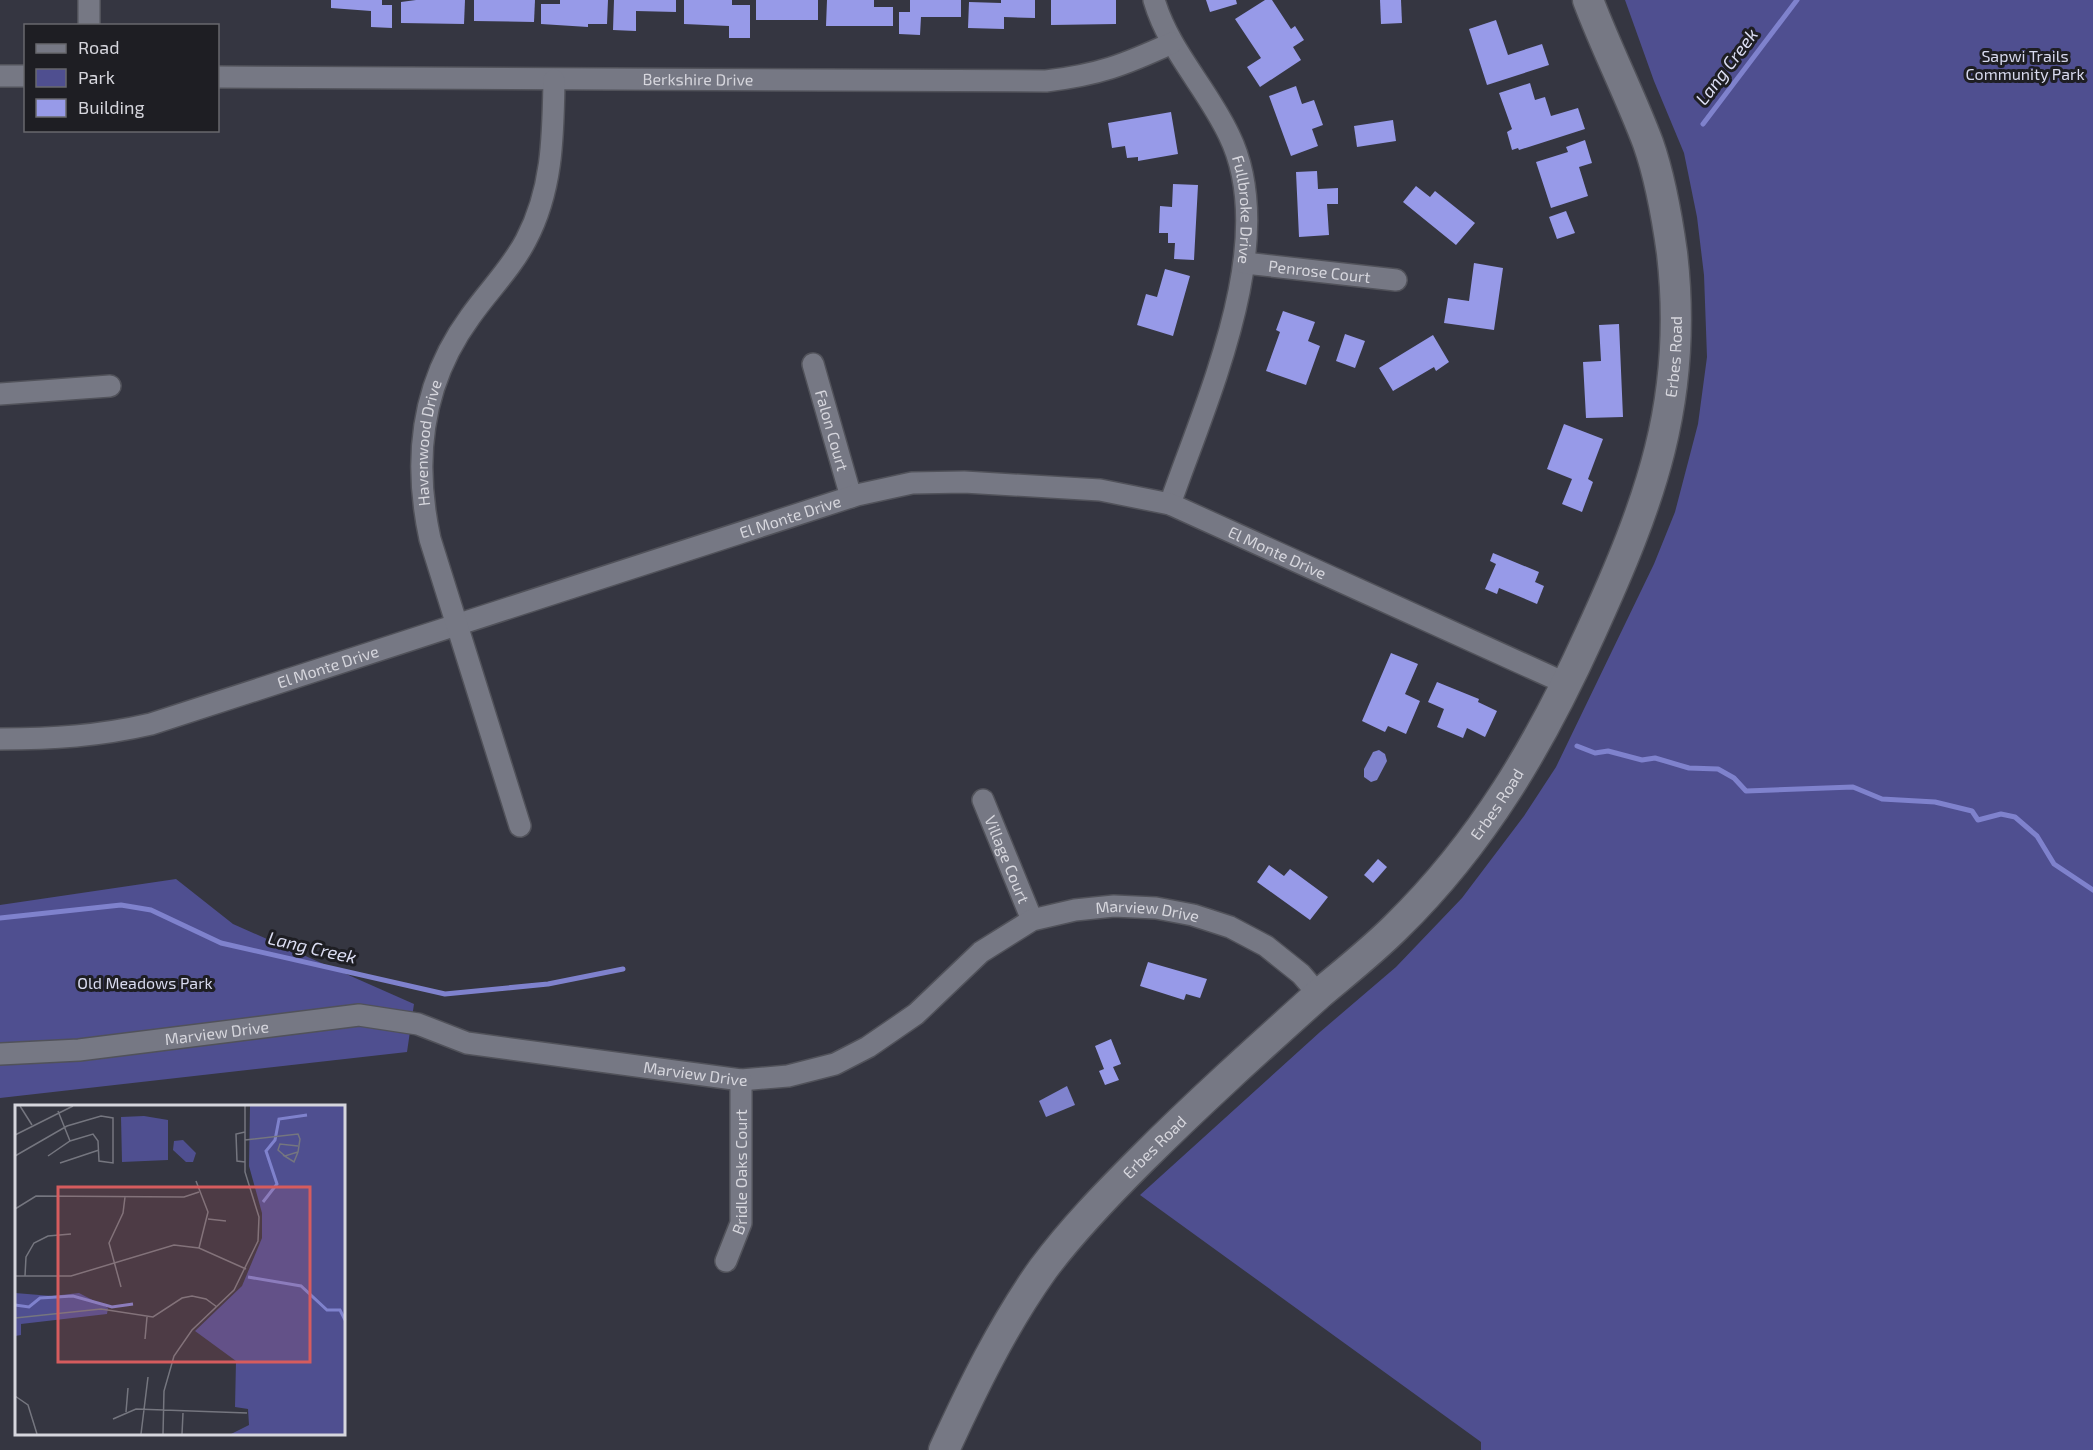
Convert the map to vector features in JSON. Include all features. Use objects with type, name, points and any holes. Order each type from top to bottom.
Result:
[{"type":"main road","name":"Erbes Road","points":[[944,1450],[990,1353],[1044,1268],[1115,1185],[1185,1115],[1396,927],[1464,853],[1516,779],[1567,684],[1629,550],[1651,489],[1671,402],[1676,318],[1671,249],[1657,175],[1639,121],[1588,0]]},
{"type":"street","points":[[89,0],[89,24]]},
{"type":"street","name":"Fullbroke Drive","points":[[1154,0],[1172,44],[1229,134],[1238,157],[1246,202],[1245,263],[1235,309],[1170,504]]},
{"type":"street","name":"Berkshire Drive","points":[[219,77],[1046,81],[1089,76],[1172,44]]},
{"type":"street","points":[[0,76],[24,76]]},
{"type":"street","name":"Havenwood Drive","points":[[520,826],[430,539],[423,507],[420,464],[424,423],[433,386],[450,348],[469,318],[512,264],[539,212],[553,151],[554,80]]},
{"type":"street","name":"Penrose Court","points":[[1245,263],[1396,280]]},
{"type":"street","name":"Falon Court","points":[[813,364],[851,497]]},
{"type":"street","points":[[0,394],[110,386]]},
{"type":"street","name":"El Monte Drive","points":[[0,739],[104,735],[151,724],[851,497],[912,483],[964,482],[1100,490],[1170,504],[1567,684]]},
{"type":"street","name":"Village Court","points":[[983,800],[1032,920]]},
{"type":"street","name":"Marview Drive","points":[[0,1054],[79,1050],[359,1015],[418,1024],[467,1043],[741,1080],[788,1076],[835,1064],[868,1047],[916,1014],[981,952],[1032,920],[1075,910],[1114,906],[1156,908],[1193,915],[1230,927],[1266,946],[1301,974],[1319,995]]},
{"type":"street","name":"Bridle Oaks Court","points":[[726,1261],[741,1223],[741,1080]]},
{"type":"green space","name":"Sapwi Trails Community Park","points":[[1625,0],[2093,0],[2093,1450],[1481,1450],[1481,1442],[1140,1195],[1320,1032],[1396,967],[1462,898],[1524,816],[1556,767],[1654,564],[1675,512],[1698,424],[1707,357],[1704,275],[1697,217],[1684,153],[1654,81]]},
{"type":"green space","name":"Old Meadows Park","points":[[176,879],[233,924],[414,1004],[407,1052],[0,1098],[0,905]]},
{"type":"water","points":[[1379,750],[1385,754],[1387,761],[1377,780],[1371,782],[1364,777],[1364,769],[1373,752]]},
{"type":"water","points":[[1067,1086],[1075,1105],[1046,1117],[1039,1101]]},
{"type":"building","points":[[331,0],[382,0],[382,5],[392,5],[392,28],[371,27],[371,11],[331,8]]},
{"type":"building","points":[[465,0],[464,24],[401,23],[401,2]]},
{"type":"building","points":[[474,0],[535,0],[534,22],[474,21]]},
{"type":"building","points":[[560,0],[608,0],[607,24],[588,24],[588,27],[541,24],[541,4],[560,4]]},
{"type":"building","points":[[614,0],[676,0],[676,12],[636,11],[636,31],[613,30]]},
{"type":"building","points":[[684,0],[732,0],[732,5],[750,5],[750,38],[729,38],[729,26],[684,24]]},
{"type":"building","points":[[756,0],[818,0],[818,20],[756,20]]},
{"type":"building","points":[[827,0],[874,0],[874,7],[893,7],[893,26],[826,26]]},
{"type":"building","points":[[910,0],[961,0],[961,17],[921,17],[920,35],[899,34],[899,12],[910,12]]},
{"type":"building","points":[[1001,0],[1035,0],[1035,18],[1004,17],[1004,29],[968,28],[969,2],[1001,3]]},
{"type":"building","points":[[1051,0],[1116,0],[1116,24],[1051,25]]},
{"type":"building","points":[[1206,0],[1236,0],[1237,4],[1210,12]]},
{"type":"building","points":[[1265,0],[1272,0],[1291,29],[1295,26],[1304,40],[1293,47],[1301,60],[1260,87],[1247,67],[1261,58],[1235,19]]},
{"type":"building","points":[[1380,0],[1401,0],[1402,23],[1381,24]]},
{"type":"building","points":[[1496,20],[1508,55],[1542,44],[1549,65],[1487,85],[1469,29]]},
{"type":"building","points":[[1530,83],[1535,100],[1545,97],[1551,116],[1578,108],[1585,129],[1519,150],[1518,148],[1512,150],[1507,132],[1512,129],[1499,93]]},
{"type":"building","points":[[1296,86],[1302,104],[1314,100],[1323,125],[1312,129],[1318,146],[1291,156],[1269,96]]},
{"type":"building","points":[[1171,112],[1178,154],[1138,161],[1138,157],[1127,158],[1125,146],[1112,148],[1108,123]]},
{"type":"building","points":[[1393,120],[1396,141],[1357,147],[1354,126]]},
{"type":"building","points":[[1585,140],[1592,163],[1579,167],[1588,196],[1551,208],[1536,162],[1568,152],[1566,147]]},
{"type":"building","points":[[1317,171],[1318,189],[1338,188],[1338,204],[1327,204],[1329,235],[1299,237],[1296,172]]},
{"type":"building","points":[[1173,184],[1198,185],[1194,260],[1174,259],[1175,243],[1168,243],[1168,233],[1159,233],[1160,206],[1172,207]]},
{"type":"building","points":[[1416,186],[1430,197],[1435,191],[1475,223],[1456,245],[1403,202]]},
{"type":"building","points":[[1566,211],[1575,233],[1557,239],[1549,217]]},
{"type":"building","points":[[1474,263],[1503,268],[1494,330],[1444,323],[1448,298],[1469,301]]},
{"type":"building","points":[[1165,269],[1190,276],[1173,336],[1137,325],[1146,294],[1157,297]]},
{"type":"building","points":[[1283,311],[1315,322],[1308,341],[1320,346],[1306,385],[1266,371],[1280,332],[1276,330]]},
{"type":"building","points":[[1619,324],[1623,417],[1586,418],[1583,362],[1601,361],[1599,325]]},
{"type":"building","points":[[1345,334],[1365,341],[1355,368],[1336,361]]},
{"type":"building","points":[[1433,335],[1449,362],[1436,371],[1434,367],[1393,391],[1379,368]]},
{"type":"building","points":[[1564,424],[1603,439],[1588,479],[1593,482],[1582,512],[1562,504],[1572,479],[1547,469]]},
{"type":"building","points":[[1493,553],[1539,572],[1535,582],[1544,586],[1537,604],[1499,588],[1497,594],[1485,589],[1496,564],[1490,561]]},
{"type":"building","points":[[1391,653],[1418,664],[1405,694],[1420,701],[1406,734],[1388,726],[1385,732],[1362,721]]},
{"type":"building","points":[[1437,682],[1479,699],[1478,702],[1497,711],[1485,737],[1467,728],[1463,738],[1437,727],[1444,709],[1428,702]]},
{"type":"building","points":[[1378,859],[1387,867],[1373,883],[1364,875]]},
{"type":"building","points":[[1269,865],[1284,876],[1290,869],[1328,897],[1310,920],[1257,882]]},
{"type":"building","points":[[1148,962],[1207,979],[1200,998],[1186,994],[1184,1000],[1140,986]]},
{"type":"building","points":[[1111,1039],[1121,1064],[1113,1067],[1119,1080],[1105,1085],[1099,1071],[1104,1069],[1095,1046]]},
{"type":"waterway","name":"Lang Creek","points":[[1703,124],[1797,0]]},
{"type":"waterway","points":[[1577,746],[1595,753],[1608,751],[1642,760],[1655,758],[1689,768],[1718,769],[1734,778],[1746,791],[1853,787],[1882,799],[1935,802],[1972,811],[1978,820],[2001,814],[2015,817],[2037,836],[2054,864],[2093,890]]},
{"type":"waterway","name":"Lang Creek","points":[[0,918],[121,905],[151,910],[221,943],[445,994],[548,984],[623,969]]}]
